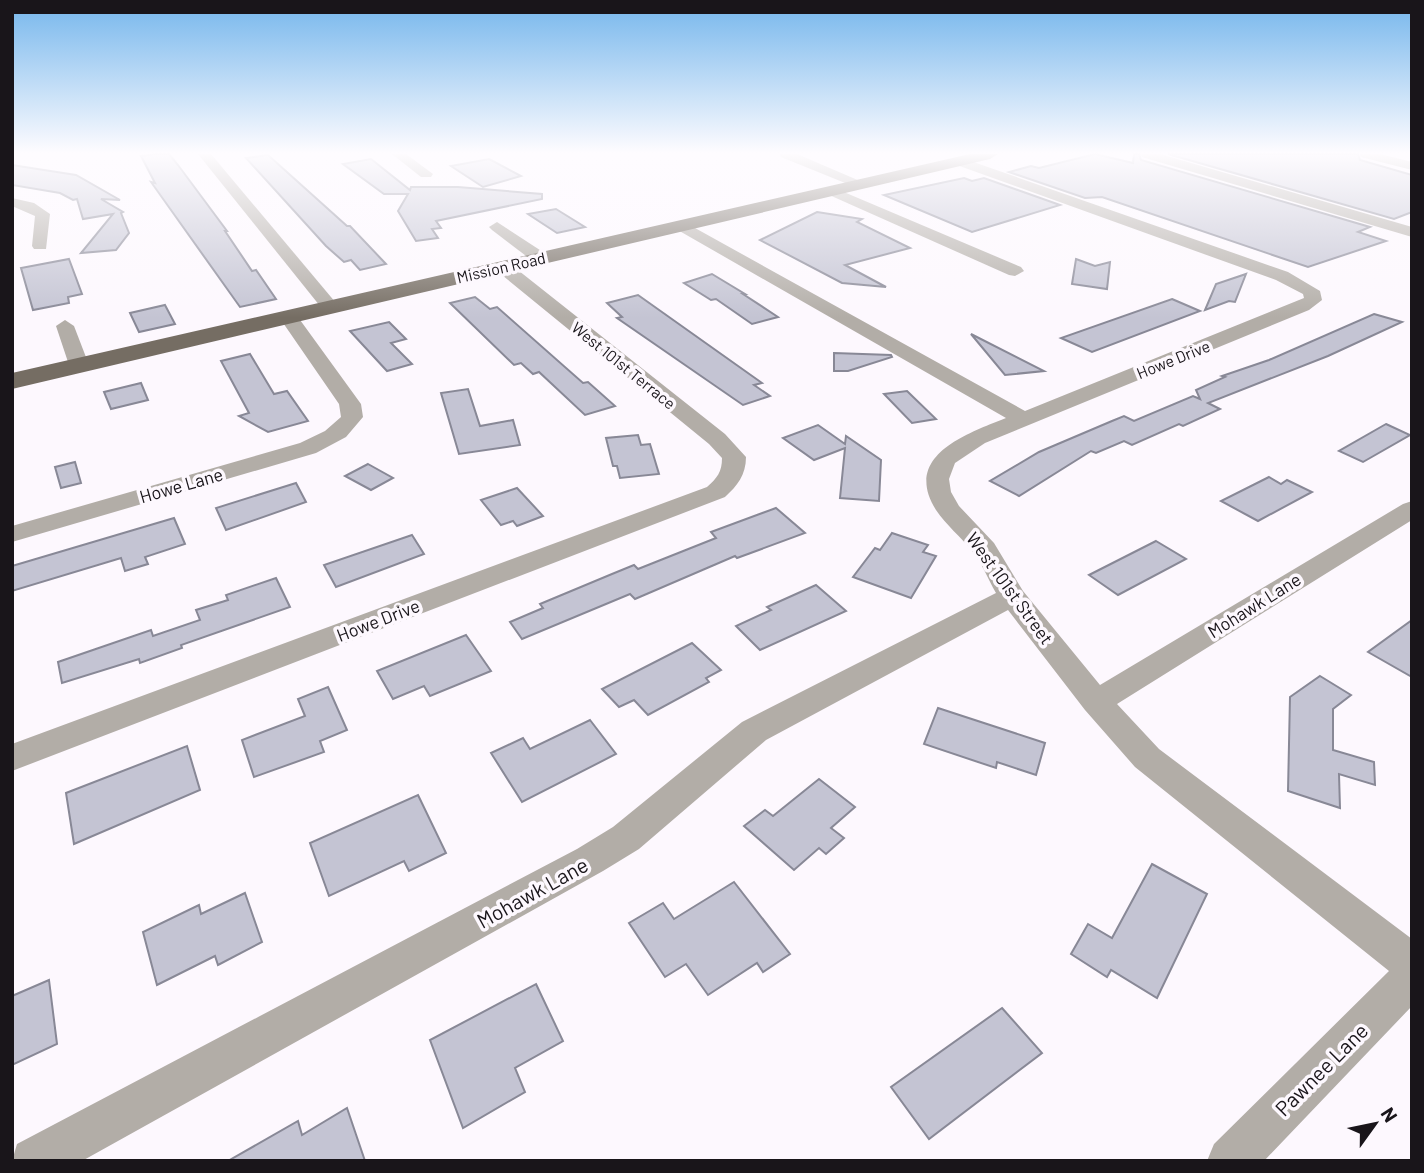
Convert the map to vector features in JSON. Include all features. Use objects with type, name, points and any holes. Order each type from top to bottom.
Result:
[{"type":"main road","name":"Mission Road","points":[[12,381],[755,209]]},
{"type":"street","points":[[33,209],[42,214],[44,220],[39,235],[40,246]]},
{"type":"street","points":[[249,209],[330,307]]},
{"type":"street","points":[[873,209],[1016,271]]},
{"type":"street","name":"Howe Drive","points":[[1024,419],[1303,306],[1312,300],[1311,291],[1282,276],[1093,209]]},
{"type":"street","points":[[1333,209],[1412,232]]},
{"type":"street","points":[[681,226],[1024,419]]},
{"type":"street","points":[[497,227],[540,258]]},
{"type":"street","name":"West 101st Terrace","points":[[503,267],[717,439],[734,457],[735,470]]},
{"type":"street","name":"Howe Lane","points":[[12,534],[331,439],[352,417],[350,404],[288,317]]},
{"type":"street","points":[[65,326],[79,365]]},
{"type":"street","name":"West 101st Street","points":[[1024,419],[978,438],[945,459],[937,479],[939,492],[948,509],[985,549],[1012,596],[1096,702],[1147,758],[1412,964]]},
{"type":"street","name":"Howe Drive","points":[[12,758],[716,492],[729,481],[735,470]]},
{"type":"street","name":"Mohawk Lane","points":[[1096,702],[1412,509]]},
{"type":"street","name":"Mohawk Lane","points":[[34,1161],[590,860],[626,838],[754,731],[1012,596]]},
{"type":"street","name":"Pawnee Lane","points":[[1231,1161],[1412,976]]},
{"type":"building","points":[[80,209],[117,209],[123,212],[121,213],[129,233],[116,250],[81,253],[113,214],[83,219]]},
{"type":"building","points":[[170,209],[210,209],[252,271],[256,270],[276,299],[240,307]]},
{"type":"building","points":[[292,209],[328,209],[350,226],[386,264],[360,270],[351,260],[344,262]]},
{"type":"building","points":[[399,209],[495,209],[436,221],[441,228],[432,229],[438,238],[416,241],[398,211]]},
{"type":"building","points":[[556,209],[585,227],[557,233],[528,214]]},
{"type":"building","points":[[917,209],[1048,209],[972,232]]},
{"type":"building","points":[[1137,209],[1308,209],[1370,227],[1358,232],[1386,241],[1308,267]]},
{"type":"building","points":[[1358,209],[1412,209],[1412,212],[1394,219]]},
{"type":"building","points":[[817,212],[862,219],[857,222],[910,248],[845,265],[886,287],[842,283],[760,240]]},
{"type":"building","points":[[69,259],[82,294],[68,297],[69,303],[33,310],[21,268]]},
{"type":"building","points":[[1076,259],[1095,266],[1110,262],[1107,289],[1072,284]]},
{"type":"building","points":[[712,274],[778,317],[752,324],[716,299],[711,300],[684,283]]},
{"type":"building","points":[[1246,274],[1235,302],[1229,301],[1205,310],[1216,284]]},
{"type":"building","points":[[638,295],[762,383],[754,385],[770,396],[743,405],[617,318],[622,317],[607,303]]},
{"type":"building","points":[[475,297],[490,309],[497,307],[583,383],[588,382],[615,406],[585,415],[539,372],[533,374],[521,363],[514,365],[450,303]]},
{"type":"building","points":[[1172,299],[1200,311],[1092,352],[1061,338]]},
{"type":"building","points":[[165,305],[175,324],[139,332],[130,313]]},
{"type":"building","points":[[1374,314],[1402,322],[1328,356],[1208,403],[1220,409],[1183,426],[1179,424],[1132,445],[1124,441],[1096,453],[1091,451],[1019,496],[990,481],[1039,452],[1124,416],[1134,421],[1193,396],[1200,399],[1196,390],[1225,377],[1222,376],[1269,360]]},
{"type":"building","points":[[389,322],[406,339],[391,343],[412,364],[387,371],[350,331]]},
{"type":"building","points":[[971,334],[1044,371],[1005,375]]},
{"type":"building","points":[[834,353],[892,357],[848,371],[834,371]]},
{"type":"building","points":[[250,354],[274,394],[287,391],[308,421],[268,432],[239,416],[249,413],[221,361]]},
{"type":"building","points":[[141,383],[148,400],[111,409],[104,392]]},
{"type":"building","points":[[468,389],[480,426],[513,420],[520,445],[459,454],[441,393]]},
{"type":"building","points":[[907,391],[936,419],[912,423],[884,394]]},
{"type":"building","points":[[1386,424],[1410,435],[1363,462],[1339,451]]},
{"type":"building","points":[[818,425],[845,444],[846,436],[881,460],[879,501],[840,498],[845,448],[814,460],[783,438]]},
{"type":"building","points":[[638,435],[641,445],[650,444],[659,474],[620,478],[617,466],[613,466],[606,438]]},
{"type":"building","points":[[75,462],[81,483],[61,488],[55,467]]},
{"type":"building","points":[[368,464],[393,478],[371,490],[345,476]]},
{"type":"building","points":[[1269,477],[1281,484],[1287,480],[1312,492],[1258,521],[1221,501]]},
{"type":"building","points":[[296,483],[306,502],[226,530],[216,508]]},
{"type":"building","points":[[517,488],[543,516],[517,526],[513,521],[501,525],[481,500]]},
{"type":"building","points":[[776,508],[805,533],[737,558],[735,556],[635,599],[630,594],[522,639],[510,622],[543,608],[540,604],[634,565],[638,569],[716,538],[711,532]]},
{"type":"building","points":[[174,518],[185,544],[145,557],[148,564],[125,571],[121,558],[12,591],[12,566]]},
{"type":"building","points":[[892,533],[928,545],[923,552],[936,556],[911,598],[853,577],[875,548],[880,550]]},
{"type":"building","points":[[412,535],[424,554],[336,587],[324,565]]},
{"type":"building","points":[[1156,541],[1186,559],[1118,595],[1089,575]]},
{"type":"building","points":[[276,578],[290,607],[181,645],[182,648],[140,663],[139,659],[62,683],[58,662],[151,630],[153,636],[200,620],[196,610],[228,600],[226,595]]},
{"type":"building","points":[[816,585],[846,611],[760,650],[736,626],[771,610],[767,607]]},
{"type":"building","points":[[1412,620],[1412,677],[1368,652]]},
{"type":"building","points":[[466,635],[491,671],[430,696],[424,686],[393,699],[377,671]]},
{"type":"building","points":[[692,643],[721,670],[706,678],[709,682],[648,715],[634,700],[619,707],[602,689]]},
{"type":"building","points":[[1320,676],[1351,695],[1333,709],[1333,750],[1374,762],[1375,785],[1339,774],[1340,808],[1288,791],[1290,697]]},
{"type":"building","points":[[328,687],[347,730],[320,741],[324,752],[254,777],[242,740],[305,716],[298,699]]},
{"type":"building","points":[[938,708],[1045,743],[1036,775],[997,762],[996,768],[924,744]]},
{"type":"building","points":[[590,720],[616,754],[522,802],[491,753],[523,738],[530,749]]},
{"type":"building","points":[[187,746],[200,790],[74,844],[66,793]]},
{"type":"building","points":[[819,779],[855,807],[831,828],[844,838],[826,854],[819,848],[794,870],[744,826],[765,810],[773,816]]},
{"type":"building","points":[[418,795],[446,853],[409,871],[404,861],[329,896],[310,843]]},
{"type":"building","points":[[1152,864],[1207,894],[1157,998],[1111,970],[1107,977],[1071,954],[1088,924],[1112,938]]},
{"type":"building","points":[[734,882],[790,954],[763,972],[757,963],[708,995],[686,964],[665,977],[629,923],[663,903],[674,919]]},
{"type":"building","points":[[245,893],[262,942],[218,965],[215,956],[157,985],[143,932],[199,905],[201,914]]},
{"type":"building","points":[[49,980],[57,1044],[12,1065],[12,996]]},
{"type":"building","points":[[536,984],[563,1041],[515,1068],[525,1092],[463,1128],[430,1040]]},
{"type":"building","points":[[1002,1008],[1042,1053],[929,1139],[891,1087]]},
{"type":"building","points":[[347,1108],[365,1161],[228,1161],[298,1121],[302,1135]]}]
